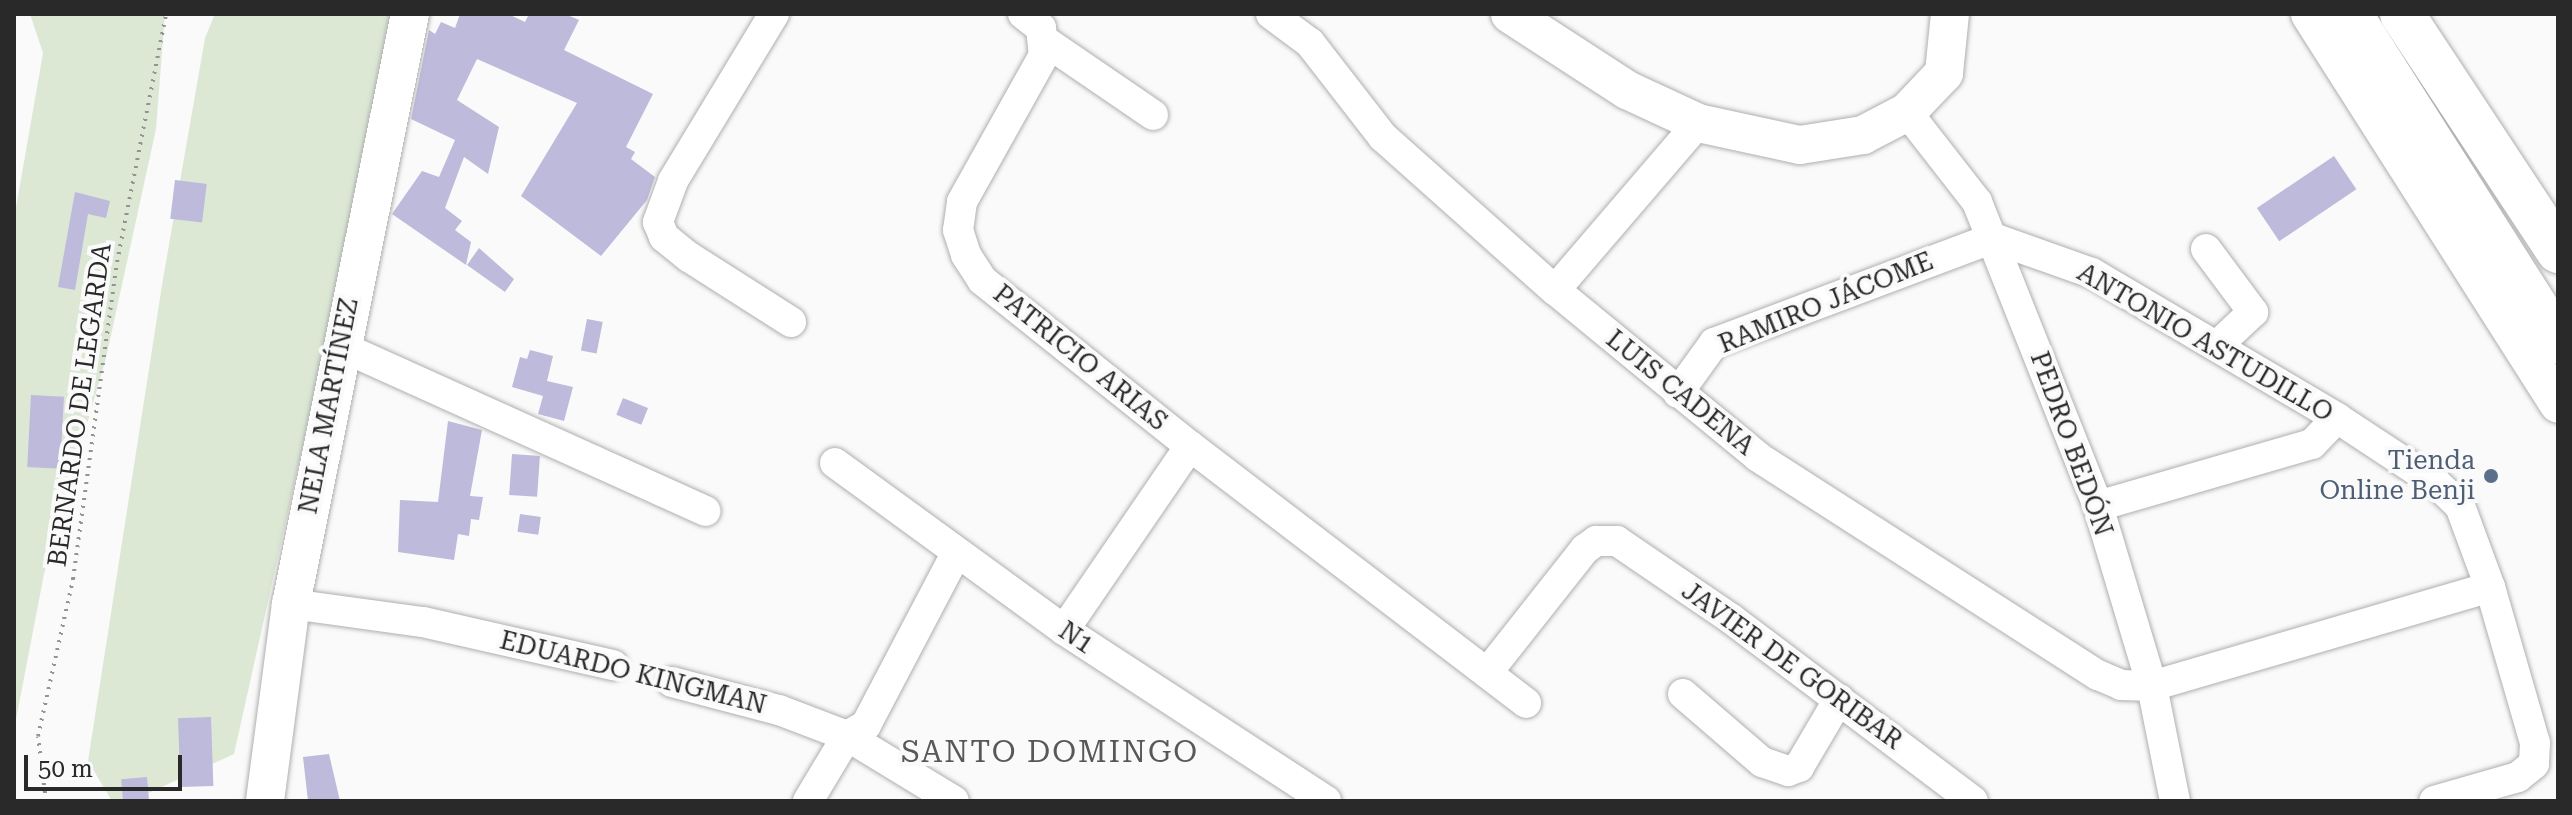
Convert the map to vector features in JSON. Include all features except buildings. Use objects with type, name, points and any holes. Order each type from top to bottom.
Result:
[{"type":"highway","points":[[2350,14],[2558,342]]},
{"type":"highway","points":[[2402,14],[2555,241]]},
{"type":"main road","name":"NELA MARTÍNEZ","points":[[268,795],[291,604],[340,346],[410,14]]},
{"type":"main road","points":[[1510,14],[1627,90],[1698,123],[1779,143],[1820,144],[1863,135],[1907,112],[1944,73],[1950,14]]},
{"type":"main road","points":[[2310,14],[2558,404]]},
{"type":"street","points":[[774,14],[673,181],[658,222],[664,237],[689,257],[791,322]]},
{"type":"street","points":[[1023,14],[1041,28],[1045,41],[1153,115]]},
{"type":"street","name":"LUIS CADENA","points":[[1271,14],[1310,43],[1383,137],[1555,290],[1758,457],[2098,675],[2121,685],[2152,686]]},
{"type":"street","name":"PATRICIO ARIAS","points":[[1045,41],[1038,71],[962,202],[958,230],[966,255],[982,280],[1190,446],[1526,703]]},
{"type":"street","name":"PEDRO BEDÓN","points":[[1907,112],[1977,202],[2098,506],[2152,686],[2175,801]]},
{"type":"street","points":[[1555,290],[1698,123]]},
{"type":"street","name":"ANTONIO ASTUDILLO","points":[[1993,238],[2092,273],[2218,345],[2337,418],[2450,494],[2460,506],[2490,587],[2535,743],[2534,764],[2518,777],[2434,801]]},
{"type":"street","name":"RAMIRO JÁCOME","points":[[1678,393],[1714,343],[1993,238]]},
{"type":"street","points":[[2206,249],[2253,312],[2218,345]]},
{"type":"street","points":[[340,346],[705,511]]},
{"type":"street","points":[[2098,506],[2312,444],[2327,434],[2337,418]]},
{"type":"street","name":"PATRICIO ARIAS","points":[[1064,630],[1190,446]]},
{"type":"street","name":"N1","points":[[835,463],[1064,630],[1326,801]]},
{"type":"street","name":"JAVIER DE GORIBAR","points":[[1487,673],[1571,563],[1596,541],[1606,539],[1730,618],[1973,801]]},
{"type":"street","points":[[808,801],[847,736],[866,725],[957,552]]},
{"type":"street","points":[[2152,686],[2490,587]]},
{"type":"street","name":"EDUARDO KINGMAN","points":[[291,604],[423,622],[613,665]]},
{"type":"street","name":"EDUARDO KINGMAN","points":[[672,682],[779,710],[847,736],[954,801]]},
{"type":"street","points":[[1683,694],[1762,762],[1788,771],[1799,767],[1839,699]]},
{"type":"path","name":"BERNARDO DE LEGARDA","points":[[46,801],[38,736],[73,579],[117,262],[166,14]]},
{"type":"green space","points":[[30,14],[165,14],[156,129],[106,358],[44,574],[14,730],[14,219],[43,53]]},
{"type":"green space","points":[[215,14],[399,14],[234,754],[131,801],[112,801],[88,761],[163,279],[205,38]]},
{"type":"place","name":"Tienda Online Benji","points":[[2491,476]]},
{"type":"district","name":"SANTO DOMINGO","points":[[1050,752]]}]
